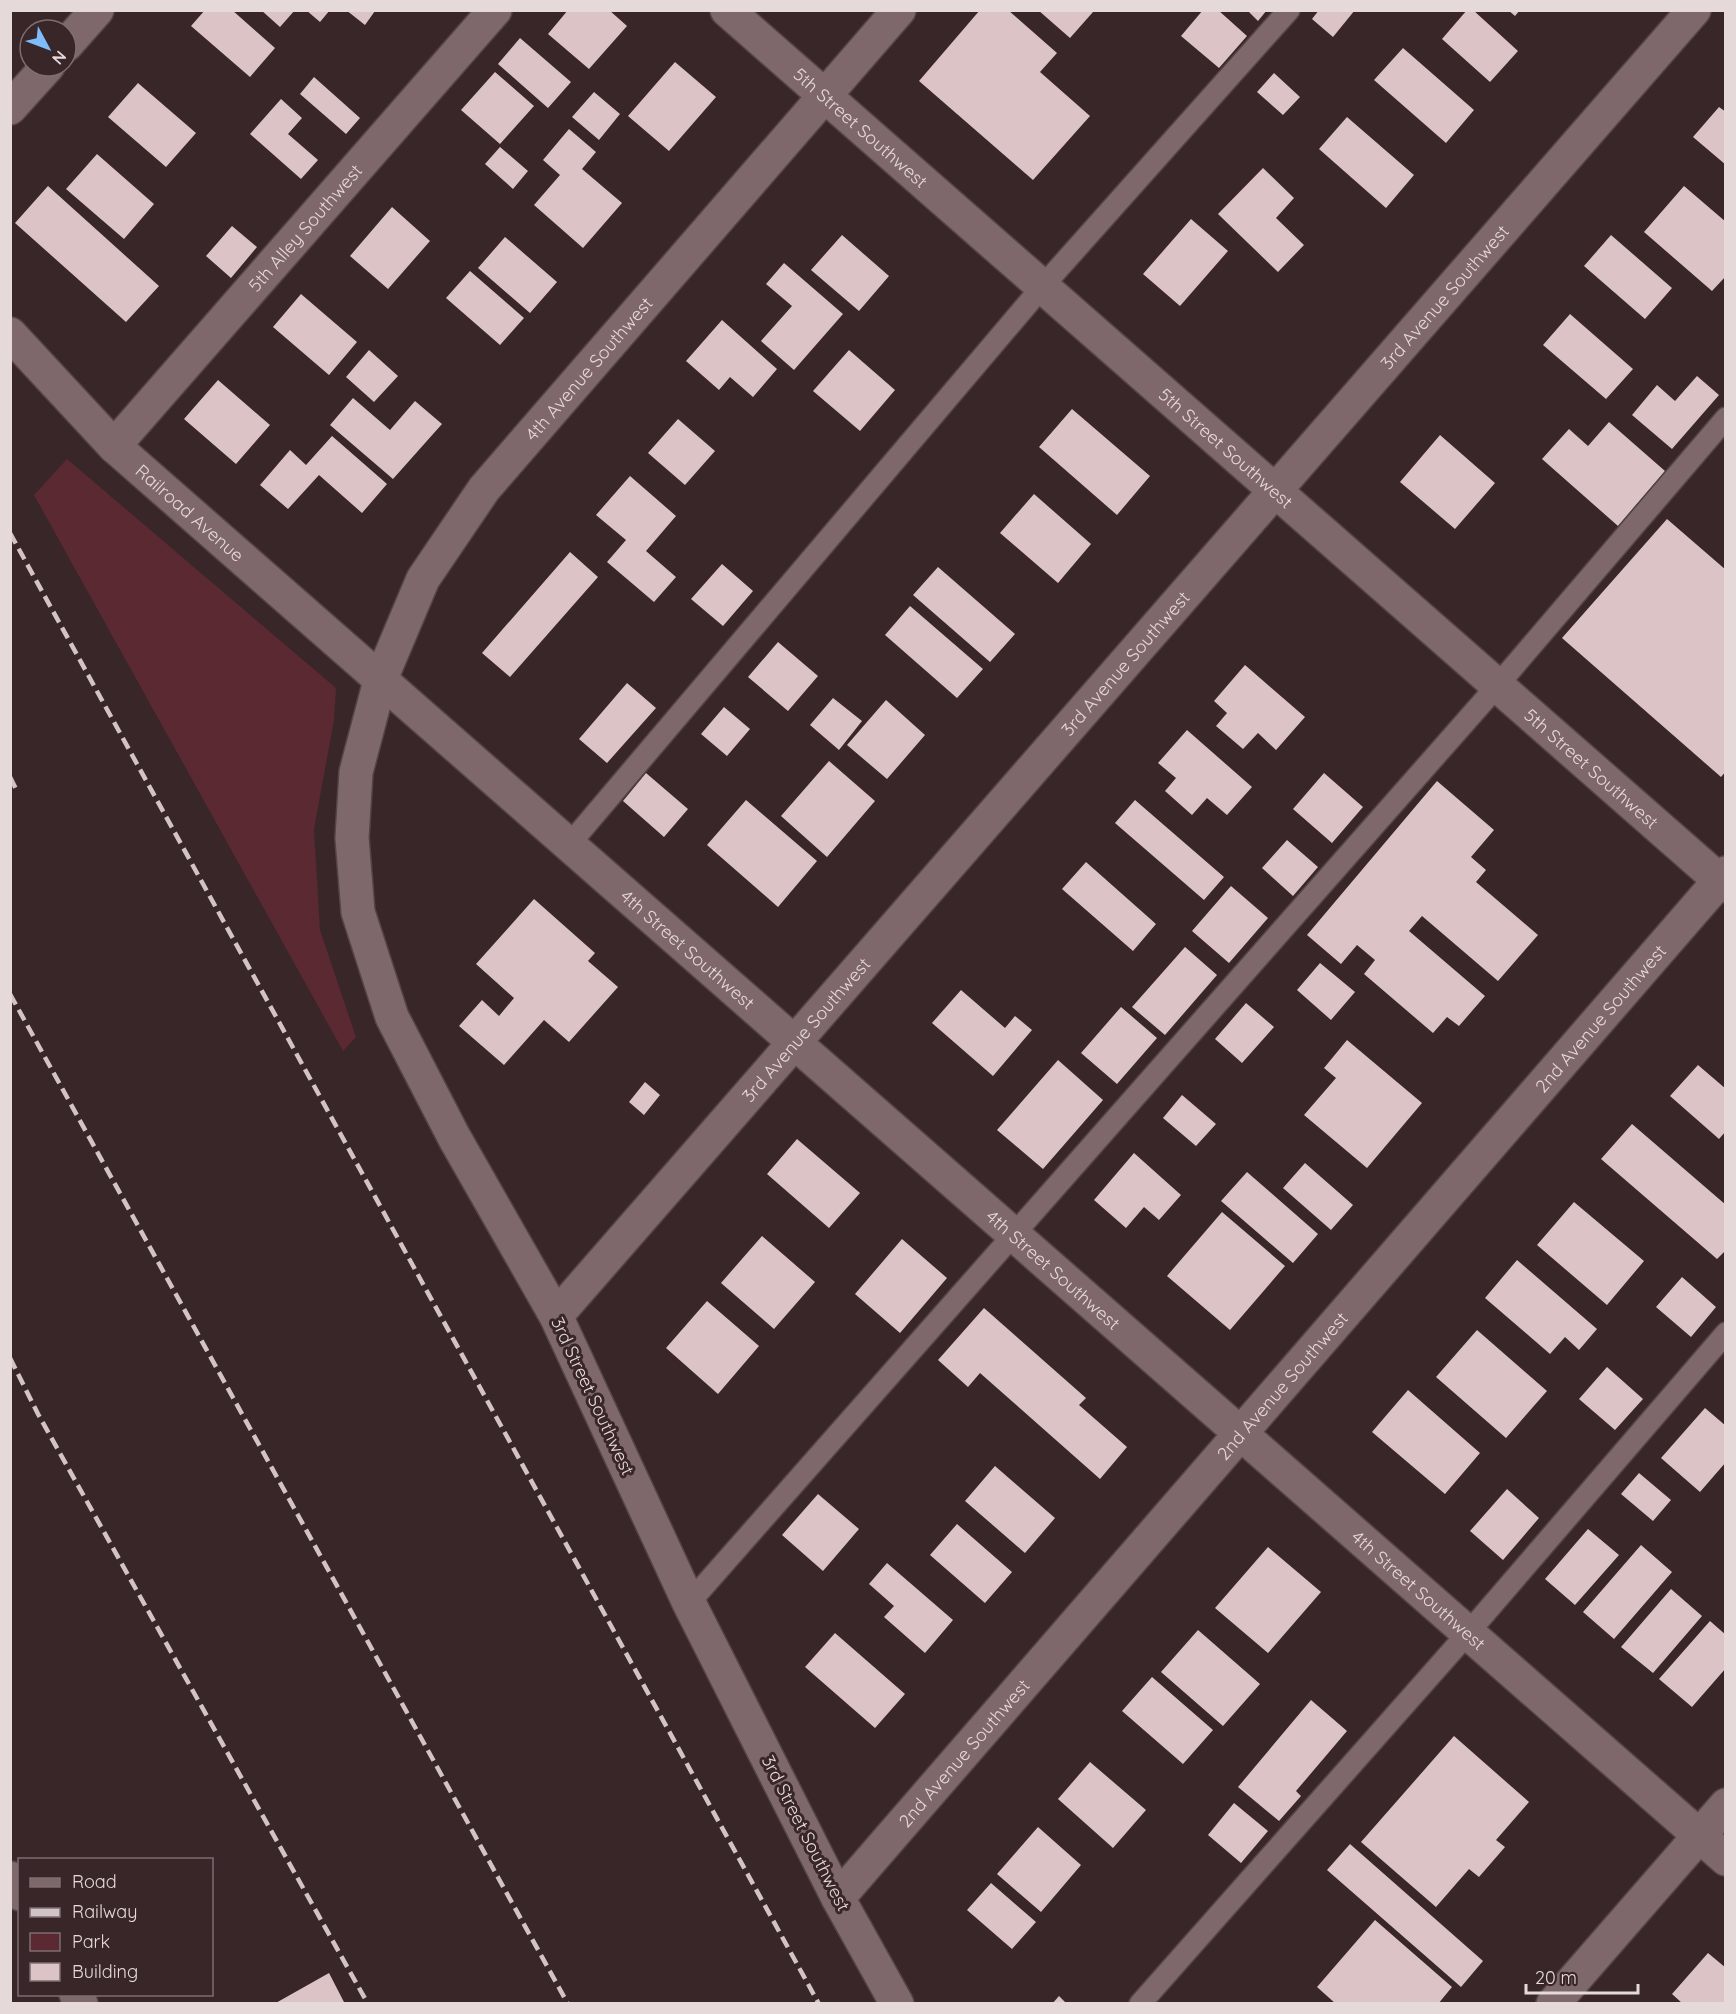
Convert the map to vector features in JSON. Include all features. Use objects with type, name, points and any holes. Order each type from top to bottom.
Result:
[{"type":"street","points":[[78,31],[97,10]]},
{"type":"street","name":"5th Alley Southwest","points":[[114,446],[495,10]]},
{"type":"street","name":"5th Street Southwest","points":[[727,10],[1497,686],[1723,880]]},
{"type":"street","name":"4th Avenue Southwest","points":[[357,772],[380,681],[423,579],[484,489],[899,10]]},
{"type":"street","name":"3rd Avenue Southwest","points":[[556,1317],[1694,10]]},
{"type":"street","points":[[10,108],[37,78]]},
{"type":"street","name":"Railroad Avenue","points":[[10,334],[114,446],[380,681]]},
{"type":"street","name":"4th Street Southwest","points":[[380,681],[1725,1859]]},
{"type":"street","name":"3rd Street Southwest","points":[[357,772],[352,838],[358,912],[392,1017],[454,1137],[556,1317],[689,1603],[838,1898],[897,2004]]},
{"type":"street","name":"2nd Avenue Southwest","points":[[838,1898],[1723,880]]},
{"type":"street","points":[[1553,2004],[1725,1805]]},
{"type":"street","points":[[10,1878],[18,1891]]},
{"type":"lane","points":[[568,846],[1042,286],[1289,10]]},
{"type":"lane","points":[[689,1603],[1497,686],[1725,418]]},
{"type":"lane","points":[[1140,2004],[1468,1634],[1725,1333]]},
{"type":"green space","points":[[67,459],[336,688],[334,720],[314,829],[320,930],[356,1037],[343,1051],[34,495]]},
{"type":"building","points":[[205,10],[232,10],[275,48],[250,77],[191,26]]},
{"type":"building","points":[[261,10],[295,10],[280,27]]},
{"type":"building","points":[[306,10],[330,10],[320,22]]},
{"type":"building","points":[[346,10],[374,10],[375,11],[365,25]]},
{"type":"building","points":[[568,10],[609,10],[627,26],[589,69],[548,34]]},
{"type":"building","points":[[980,10],[1008,10],[1057,53],[1040,72],[1090,116],[1033,180],[919,81]]},
{"type":"building","points":[[1038,10],[1091,10],[1093,12],[1070,38]]},
{"type":"building","points":[[1203,10],[1218,10],[1247,36],[1219,68],[1181,36]]},
{"type":"building","points":[[1247,10],[1267,10],[1258,21]]},
{"type":"building","points":[[1319,10],[1355,10],[1333,37],[1312,19]]},
{"type":"building","points":[[1467,10],[1473,10],[1518,51],[1490,82],[1442,39]]},
{"type":"building","points":[[1508,10],[1520,10],[1515,16]]},
{"type":"building","points":[[520,38],[571,82],[548,108],[498,64]]},
{"type":"building","points":[[1403,48],[1474,110],[1446,143],[1374,80]]},
{"type":"building","points":[[675,62],[716,97],[669,151],[628,116]]},
{"type":"building","points":[[495,72],[534,106],[500,144],[461,110]]},
{"type":"building","points":[[1274,73],[1300,97],[1283,115],[1257,92]]},
{"type":"building","points":[[314,77],[360,118],[346,134],[300,94]]},
{"type":"building","points":[[138,83],[196,133],[166,167],[108,117]]},
{"type":"building","points":[[594,92],[620,114],[599,140],[572,117]]},
{"type":"building","points":[[281,99],[302,118],[288,134],[318,160],[301,179],[250,134]]},
{"type":"building","points":[[1719,107],[1726,112],[1726,165],[1693,137]]},
{"type":"building","points":[[1347,117],[1414,175],[1386,208],[1319,149]]},
{"type":"building","points":[[569,129],[596,152],[582,169],[622,203],[583,248],[534,205],[560,175],[543,160]]},
{"type":"building","points":[[500,147],[528,171],[513,189],[485,164]]},
{"type":"building","points":[[97,154],[154,204],[124,239],[66,189]]},
{"type":"building","points":[[1263,168],[1294,198],[1276,218],[1304,245],[1278,272],[1218,214]]},
{"type":"building","points":[[48,186],[159,286],[126,322],[15,223]]},
{"type":"building","points":[[1684,186],[1726,222],[1726,276],[1712,291],[1644,232]]},
{"type":"building","points":[[392,207],[430,241],[388,289],[350,256]]},
{"type":"building","points":[[1191,219],[1228,251],[1180,306],[1143,274]]},
{"type":"building","points":[[232,226],[257,247],[231,278],[206,256]]},
{"type":"building","points":[[842,235],[889,276],[859,311],[811,270]]},
{"type":"building","points":[[1611,235],[1672,288],[1645,319],[1584,266]]},
{"type":"building","points":[[505,237],[557,282],[530,313],[478,268]]},
{"type":"building","points":[[784,263],[843,314],[794,370],[761,341],[792,306],[766,284]]},
{"type":"building","points":[[470,271],[524,318],[500,345],[446,298]]},
{"type":"building","points":[[301,294],[357,342],[329,375],[273,327]]},
{"type":"building","points":[[1570,314],[1633,369],[1606,399],[1543,345]]},
{"type":"building","points":[[722,320],[777,369],[753,397],[730,377],[719,390],[686,361]]},
{"type":"building","points":[[369,350],[398,376],[374,402],[346,377]]},
{"type":"building","points":[[849,350],[895,390],[860,431],[813,391]]},
{"type":"building","points":[[1697,376],[1719,395],[1672,449],[1632,415],[1657,385],[1675,401]]},
{"type":"building","points":[[218,380],[270,425],[236,464],[184,419]]},
{"type":"building","points":[[353,398],[390,430],[415,401],[442,424],[393,479],[330,425]]},
{"type":"building","points":[[1072,409],[1150,476],[1117,515],[1039,447]]},
{"type":"building","points":[[678,419],[715,451],[685,485],[648,453]]},
{"type":"building","points":[[1609,422],[1665,471],[1618,526],[1542,459],[1569,429],[1588,446]]},
{"type":"building","points":[[1440,435],[1495,483],[1455,529],[1400,482]]},
{"type":"building","points":[[332,436],[387,484],[362,513],[319,475],[288,509],[260,485],[290,450],[306,465]]},
{"type":"building","points":[[630,476],[676,516],[646,551],[676,577],[654,602],[607,562],[626,540],[596,515]]},
{"type":"building","points":[[1034,494],[1091,544],[1058,583],[1000,533]]},
{"type":"building","points":[[1667,519],[1726,570],[1726,771],[1721,777],[1562,638]]},
{"type":"building","points":[[570,552],[598,577],[510,677],[482,653]]},
{"type":"building","points":[[722,564],[753,591],[723,626],[691,599]]},
{"type":"building","points":[[938,567],[1015,634],[990,662],[913,595]]},
{"type":"building","points":[[910,606],[983,669],[957,698],[885,635]]},
{"type":"building","points":[[778,642],[818,676],[788,711],[748,677]]},
{"type":"building","points":[[1245,665],[1305,717],[1276,750],[1258,733],[1243,749],[1216,726],[1227,713],[1214,701]]},
{"type":"building","points":[[627,683],[656,708],[607,763],[579,739]]},
{"type":"building","points":[[833,698],[862,721],[839,750],[810,725]]},
{"type":"building","points":[[886,700],[925,735],[887,779],[847,745]]},
{"type":"building","points":[[724,707],[750,729],[727,756],[701,734]]},
{"type":"building","points":[[1187,730],[1252,787],[1227,815],[1207,798],[1192,815],[1165,791],[1176,778],[1158,763]]},
{"type":"building","points":[[829,761],[875,801],[827,857],[781,816]]},
{"type":"building","points":[[646,773],[688,809],[664,837],[623,801]]},
{"type":"building","points":[[1324,773],[1363,807],[1332,843],[1293,809]]},
{"type":"building","points":[[1437,781],[1494,830],[1471,857],[1486,870],[1476,882],[1538,935],[1498,981],[1422,916],[1409,931],[1485,996],[1459,1026],[1447,1017],[1433,1033],[1364,974],[1375,960],[1357,945],[1341,964],[1307,935]]},
{"type":"building","points":[[746,800],[817,861],[778,907],[707,845]]},
{"type":"building","points":[[1135,800],[1224,877],[1204,900],[1115,823]]},
{"type":"building","points":[[1287,840],[1318,867],[1293,896],[1262,868]]},
{"type":"building","points":[[1086,862],[1156,924],[1133,951],[1062,889]]},
{"type":"building","points":[[1231,886],[1268,918],[1229,963],[1192,931]]},
{"type":"building","points":[[534,899],[595,953],[588,961],[618,987],[569,1042],[544,1020],[504,1065],[459,1026],[482,1000],[499,1016],[514,998],[476,964]]},
{"type":"building","points":[[1185,947],[1217,975],[1165,1035],[1132,1007]]},
{"type":"building","points":[[1320,963],[1355,992],[1331,1020],[1297,990]]},
{"type":"building","points":[[961,990],[1005,1028],[1015,1016],[1032,1030],[993,1076],[932,1023]]},
{"type":"building","points":[[1246,1003],[1274,1027],[1242,1063],[1215,1039]]},
{"type":"building","points":[[1121,1007],[1157,1038],[1117,1084],[1081,1053]]},
{"type":"building","points":[[1347,1040],[1422,1103],[1367,1168],[1304,1115],[1336,1078],[1324,1068]]},
{"type":"building","points":[[1058,1060],[1103,1100],[1043,1169],[997,1130]]},
{"type":"building","points":[[1698,1065],[1726,1089],[1726,1131],[1719,1139],[1670,1096]]},
{"type":"building","points":[[645,1082],[660,1095],[644,1115],[629,1102]]},
{"type":"building","points":[[1182,1095],[1216,1124],[1196,1146],[1163,1118]]},
{"type":"building","points":[[1632,1124],[1726,1205],[1726,1250],[1717,1259],[1601,1159]]},
{"type":"building","points":[[797,1139],[860,1193],[829,1228],[767,1174]]},
{"type":"building","points":[[1134,1153],[1181,1195],[1159,1220],[1144,1207],[1126,1228],[1094,1200]]},
{"type":"building","points":[[1305,1163],[1353,1205],[1331,1230],[1283,1188]]},
{"type":"building","points":[[1247,1172],[1318,1234],[1293,1263],[1221,1201]]},
{"type":"building","points":[[1574,1202],[1644,1261],[1607,1305],[1537,1245]]},
{"type":"building","points":[[1222,1212],[1285,1266],[1230,1330],[1167,1276]]},
{"type":"building","points":[[762,1236],[815,1282],[774,1329],[721,1283]]},
{"type":"building","points":[[902,1239],[947,1278],[900,1333],[855,1294]]},
{"type":"building","points":[[1517,1260],[1597,1329],[1579,1350],[1565,1337],[1550,1354],[1485,1298]]},
{"type":"building","points":[[1682,1277],[1716,1307],[1691,1337],[1656,1307]]},
{"type":"building","points":[[707,1301],[759,1346],[718,1394],[666,1348]]},
{"type":"building","points":[[984,1308],[1086,1398],[1079,1405],[1127,1447],[1100,1479],[980,1373],[968,1387],[938,1360]]},
{"type":"building","points":[[1477,1330],[1547,1391],[1506,1438],[1436,1377]]},
{"type":"building","points":[[1607,1367],[1643,1399],[1615,1430],[1579,1399]]},
{"type":"building","points":[[1408,1390],[1480,1453],[1445,1494],[1372,1432]]},
{"type":"building","points":[[1705,1408],[1726,1426],[1726,1462],[1700,1492],[1661,1458]]},
{"type":"building","points":[[995,1466],[1055,1518],[1025,1553],[965,1501]]},
{"type":"building","points":[[1639,1473],[1671,1500],[1653,1521],[1621,1494]]},
{"type":"building","points":[[1507,1489],[1539,1518],[1503,1560],[1470,1531]]},
{"type":"building","points":[[818,1494],[859,1529],[823,1571],[782,1535]]},
{"type":"building","points":[[957,1524],[1012,1572],[985,1603],[930,1555]]},
{"type":"building","points":[[1588,1529],[1619,1555],[1575,1605],[1545,1579]]},
{"type":"building","points":[[1641,1545],[1672,1572],[1614,1639],[1583,1612]]},
{"type":"building","points":[[1268,1547],[1321,1592],[1268,1653],[1215,1608]]},
{"type":"building","points":[[887,1563],[953,1620],[925,1653],[884,1617],[894,1606],[869,1584]]},
{"type":"building","points":[[1671,1589],[1702,1616],[1653,1673],[1621,1647]]},
{"type":"building","points":[[1710,1621],[1726,1635],[1726,1668],[1692,1707],[1659,1679]]},
{"type":"building","points":[[1198,1630],[1260,1684],[1223,1726],[1161,1672]]},
{"type":"building","points":[[835,1633],[905,1694],[875,1728],[805,1667]]},
{"type":"building","points":[[1152,1677],[1213,1730],[1183,1764],[1122,1711]]},
{"type":"building","points":[[1311,1700],[1347,1731],[1296,1791],[1301,1796],[1279,1821],[1238,1787]]},
{"type":"building","points":[[1454,1736],[1529,1802],[1496,1840],[1505,1847],[1479,1877],[1469,1869],[1436,1907],[1361,1842]]},
{"type":"building","points":[[1090,1762],[1146,1810],[1113,1848],[1058,1799]]},
{"type":"building","points":[[1234,1803],[1268,1831],[1241,1863],[1208,1835]]},
{"type":"building","points":[[1038,1827],[1081,1865],[1041,1912],[997,1874]]},
{"type":"building","points":[[1350,1844],[1483,1961],[1461,1987],[1327,1870]]},
{"type":"building","points":[[991,1883],[1036,1922],[1012,1949],[967,1910]]},
{"type":"building","points":[[1375,1920],[1452,1987],[1438,2004],[1336,2004],[1317,1987]]},
{"type":"building","points":[[1708,1953],[1726,1968],[1726,2004],[1683,2004],[1672,1994]]},
{"type":"building","points":[[329,1973],[345,2004],[274,2004]]},
{"type":"building","points":[[1059,1996],[1067,2004],[1052,2004]]},
{"type":"railway","points":[[10,533],[819,2004]]},
{"type":"railway","points":[[10,777],[18,793]]},
{"type":"railway","points":[[10,994],[568,2004]]},
{"type":"railway","points":[[10,1358],[38,1414],[368,2004]]}]
